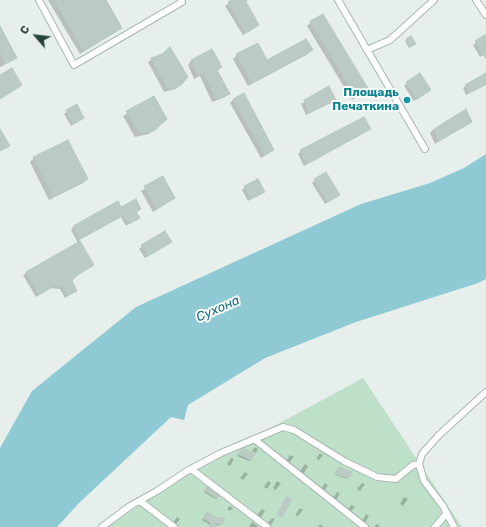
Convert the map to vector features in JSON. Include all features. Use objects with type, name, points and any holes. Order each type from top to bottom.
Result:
[{"type":"street","points":[[39,0],[74,65],[182,2],[181,0]]},
{"type":"street","points":[[338,0],[425,149]]},
{"type":"street","points":[[367,50],[390,40],[434,0]]},
{"type":"street","points":[[476,0],[486,15]]},
{"type":"street","points":[[454,527],[447,514],[424,481],[419,464],[422,454],[433,441],[486,392]]},
{"type":"street","points":[[102,527],[191,469],[221,453],[283,427],[294,430],[344,460],[377,477],[396,479],[413,465],[419,464]]},
{"type":"street","points":[[254,439],[365,527]]},
{"type":"street","points":[[191,469],[267,527]]},
{"type":"street","points":[[140,501],[174,527]]},
{"type":"street","points":[[435,527],[447,514]]},
{"type":"green space","points":[[363,378],[462,527],[108,527],[206,463]]},
{"type":"water","name":"Сухона","points":[[486,154],[486,279],[478,283],[356,322],[265,358],[188,405],[184,420],[171,417],[78,504],[57,527],[0,527],[0,448],[32,391],[136,307],[361,204],[430,183],[464,168]]},
{"type":"building","points":[[54,0],[106,0],[122,28],[84,51]]},
{"type":"building","points":[[231,0],[245,0],[259,25],[246,33],[228,2]]},
{"type":"building","points":[[323,14],[369,90],[356,97],[310,21]]},
{"type":"building","points":[[0,26],[17,58],[5,64],[0,54]]},
{"type":"building","points":[[486,34],[486,59],[475,41]]},
{"type":"building","points":[[411,36],[416,44],[410,47],[406,39]]},
{"type":"building","points":[[306,39],[313,50],[252,83],[236,54],[258,43],[267,60]]},
{"type":"building","points":[[170,47],[188,77],[181,85],[168,89],[151,58],[162,54]]},
{"type":"building","points":[[212,49],[222,67],[217,70],[230,94],[216,99],[204,73],[198,76],[191,60]]},
{"type":"building","points":[[12,68],[22,85],[0,99],[0,75]]},
{"type":"building","points":[[420,73],[431,90],[417,99],[406,82]]},
{"type":"building","points":[[486,73],[486,84],[469,93],[465,85]]},
{"type":"building","points":[[329,86],[336,100],[309,113],[304,100]]},
{"type":"building","points":[[244,93],[274,150],[265,155],[233,99]]},
{"type":"building","points":[[154,96],[167,119],[154,131],[139,133],[126,111]]},
{"type":"building","points":[[77,104],[84,118],[74,124],[66,110]]},
{"type":"building","points":[[466,109],[472,122],[439,141],[434,129]]},
{"type":"building","points":[[364,117],[371,129],[307,164],[300,150]]},
{"type":"building","points":[[0,129],[10,146],[0,151]]},
{"type":"building","points":[[68,140],[88,179],[53,197],[33,157]]},
{"type":"building","points":[[326,172],[340,195],[328,202],[314,179]]},
{"type":"building","points":[[163,176],[175,198],[157,209],[144,186]]},
{"type":"building","points":[[258,179],[265,192],[251,199],[244,186]]},
{"type":"building","points":[[136,199],[141,209],[136,212],[140,218],[129,224],[124,215],[80,239],[73,226],[118,201],[121,207]]},
{"type":"building","points":[[165,231],[172,242],[148,256],[141,245]]},
{"type":"building","points":[[80,241],[94,265],[76,276],[72,281],[77,291],[67,296],[63,287],[54,286],[39,295],[26,272]]},
{"type":"building","points":[[243,449],[255,454],[251,460],[238,454]]},
{"type":"building","points":[[339,467],[352,472],[349,478],[335,474]]},
{"type":"building","points":[[207,487],[219,496],[217,499],[205,490]]},
{"type":"building","points":[[287,497],[292,499],[282,517],[277,514]]},
{"type":"building","points":[[207,512],[219,519],[220,517],[225,519],[221,525],[217,523],[215,527],[209,527],[211,523],[203,518]]},
{"type":"place","name":"Площадь Печаткина","points":[[407,100]]}]
